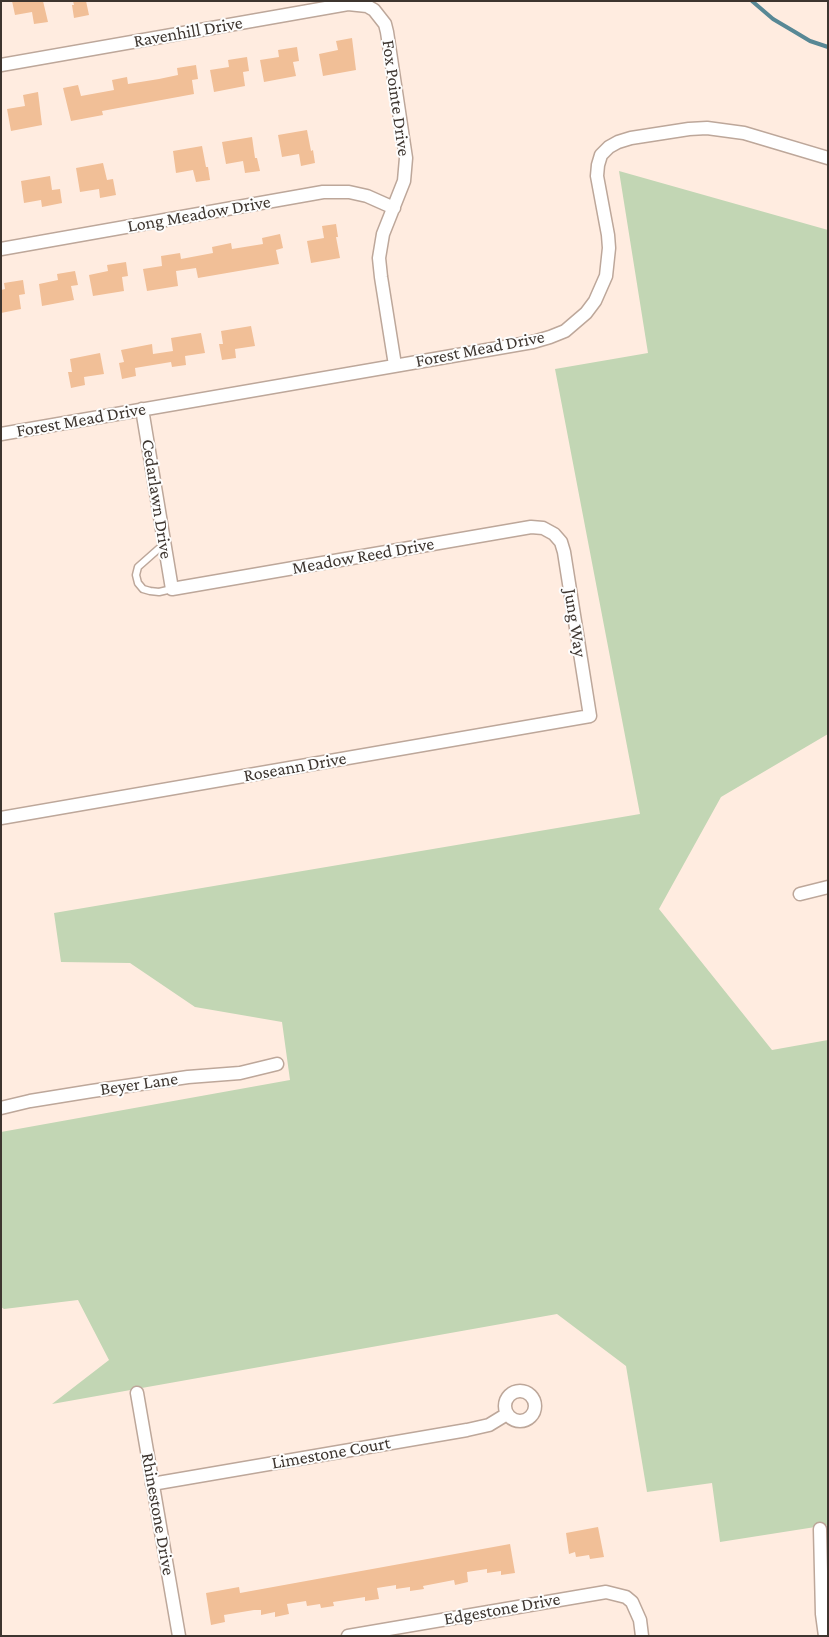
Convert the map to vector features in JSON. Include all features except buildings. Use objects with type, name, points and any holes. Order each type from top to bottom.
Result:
[{"type":"street","name":"Ravenhill Drive","points":[[1,65],[348,4],[366,6],[374,10]]},
{"type":"street","name":"Fox Pointe Drive","points":[[374,10],[387,32],[406,158],[404,180],[383,234],[379,258],[380,277],[395,365]]},
{"type":"street","name":"Forest Mead Drive","points":[[1,434],[533,342],[564,331],[586,313],[601,289],[606,276],[608,235],[597,176],[598,164],[601,155],[618,142],[669,132],[707,128],[744,133],[828,158]]},
{"type":"street","name":"Long Meadow Drive","points":[[1,249],[330,192],[350,192],[367,196],[394,208]]},
{"type":"street","name":"Cedarlawn Drive","points":[[142,409],[172,589]]},
{"type":"street","name":"Meadow Reed Drive","points":[[172,589],[531,528],[543,528],[554,534]]},
{"type":"street","name":"Jung Way","points":[[554,534],[561,542],[564,552],[590,716]]},
{"type":"street","name":"Roseann Drive","points":[[1,818],[590,716]]},
{"type":"street","points":[[800,894],[828,887]]},
{"type":"street","name":"Beyer Lane","points":[[1,1108],[30,1101],[92,1091],[188,1077],[240,1073],[278,1064]]},
{"type":"street","name":"Rhinestone Drive","points":[[137,1393],[179,1636]]},
{"type":"street","name":"Limestone Court","points":[[152,1484],[467,1430],[489,1425],[508,1414]]},
{"type":"street","points":[[820,1529],[822,1614],[825,1636]]},
{"type":"street","name":"Edgestone Drive","points":[[348,1636],[595,1593],[617,1593],[626,1596],[637,1610],[642,1636]]},
{"type":"lane","points":[[164,544],[138,567],[136,575],[138,583],[143,589],[150,592],[172,589]]},
{"type":"green space","points":[[619,171],[828,230],[828,734],[721,797],[659,909],[772,1050],[828,1040],[828,1525],[720,1542],[712,1483],[647,1492],[626,1366],[557,1314],[52,1404],[109,1360],[78,1300],[4,1309],[1,1307],[1,1132],[290,1080],[282,1022],[195,1007],[130,963],[61,962],[54,913],[640,814],[555,369],[648,353]]},
{"type":"waterway","points":[[752,1],[773,19],[810,41],[828,47]]}]
